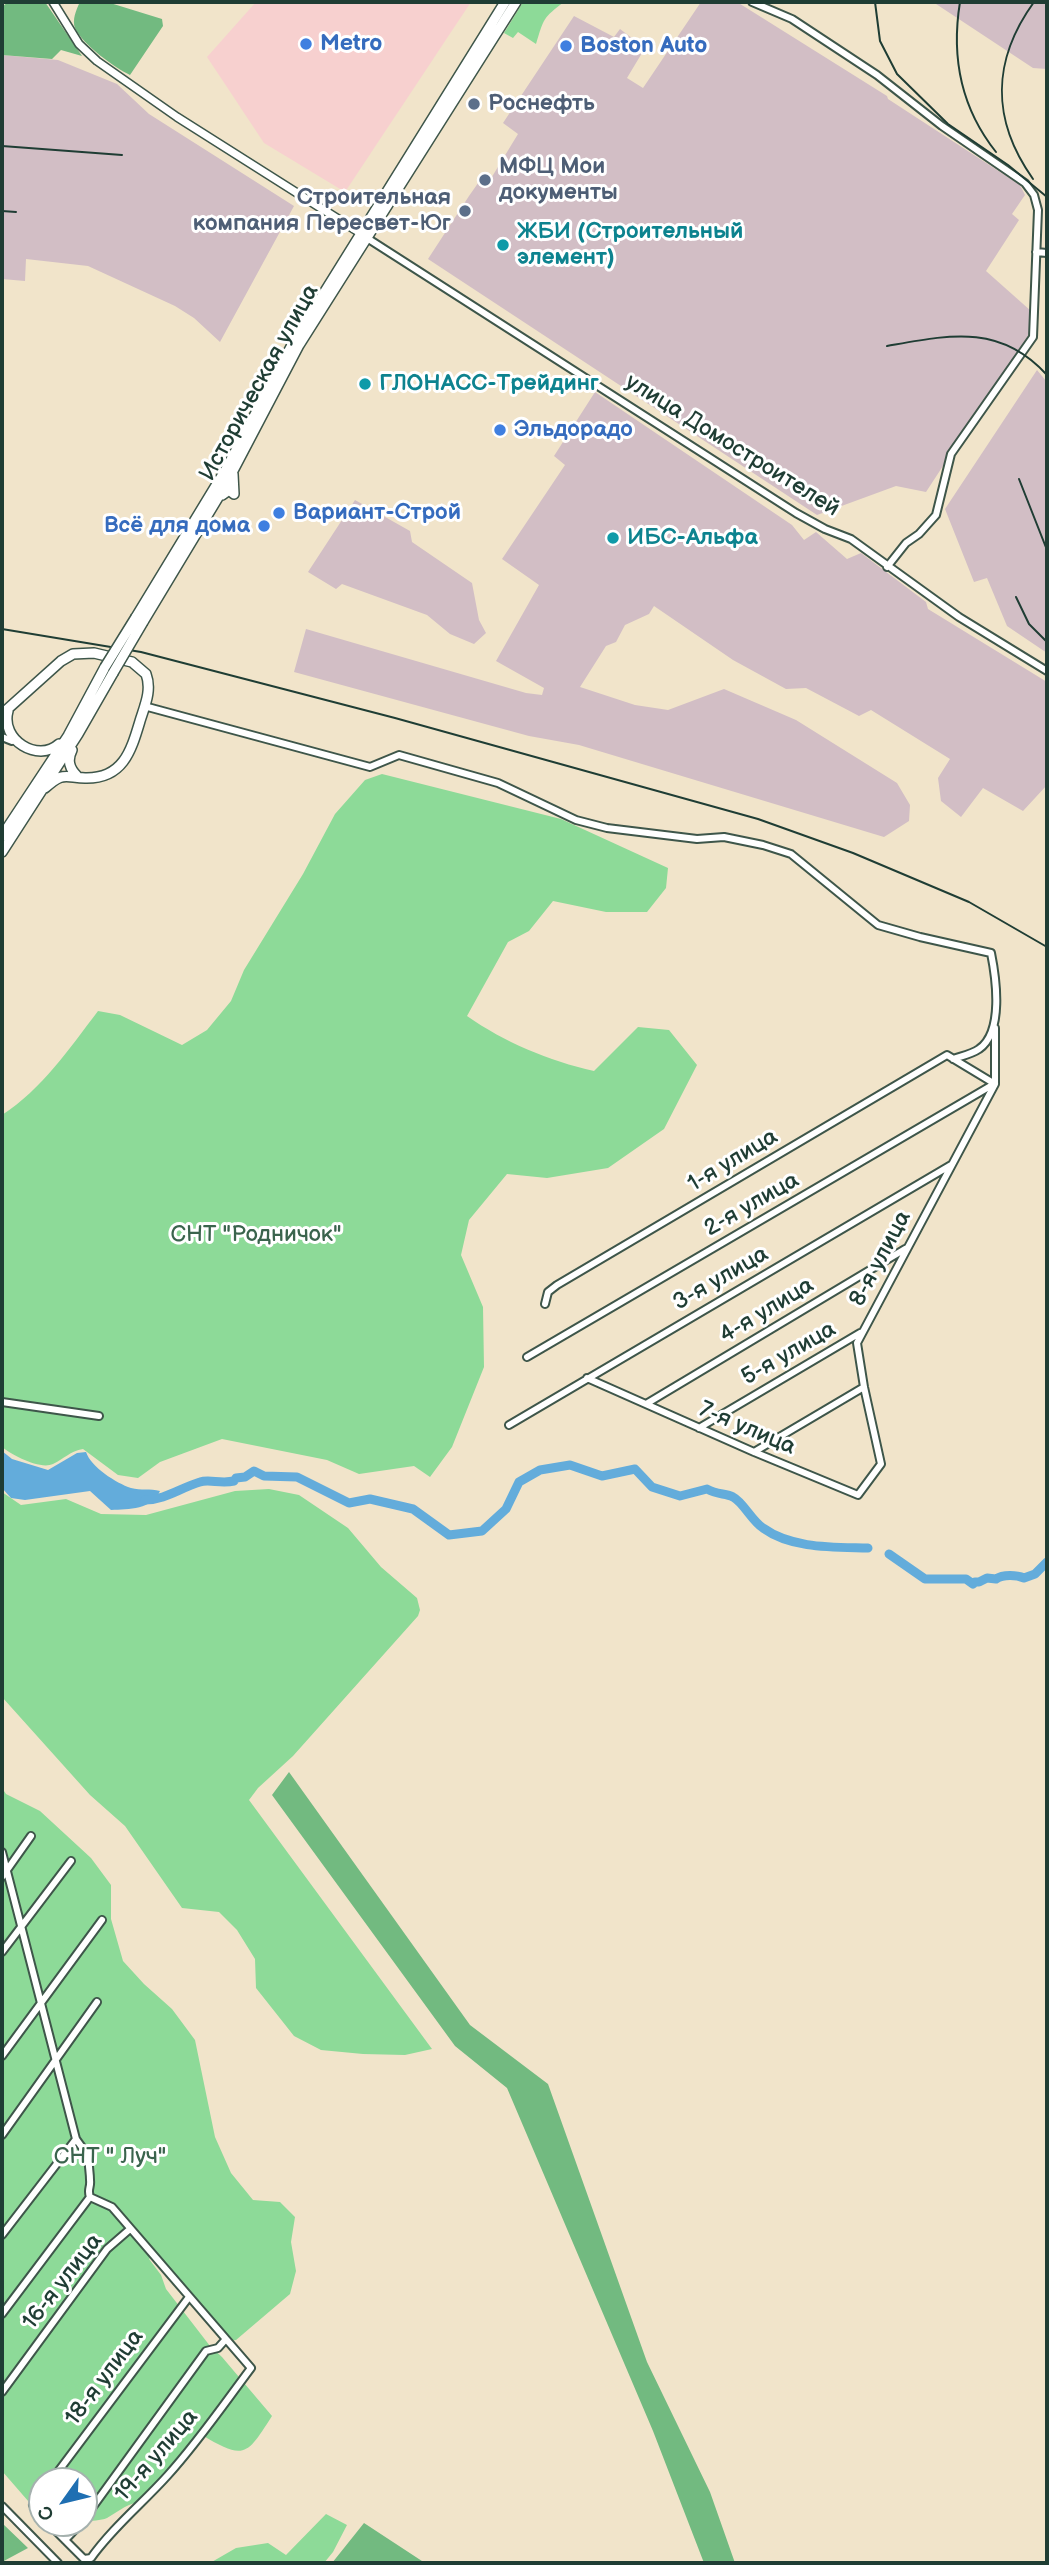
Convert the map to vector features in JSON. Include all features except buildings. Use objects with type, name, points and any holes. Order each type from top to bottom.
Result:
[{"type":"highway","name":"Историческая улица","points":[[41,785],[68,736],[233,473],[299,345],[505,2]]},
{"type":"highway","name":"Историческая улица","points":[[140,620],[226,469],[293,343],[516,2]]},
{"type":"highway","points":[[2,836],[41,785],[59,776],[85,778],[104,775],[126,761],[149,691],[149,682],[141,667],[132,662],[84,653],[73,654],[61,661],[5,711],[5,731],[12,741],[40,757],[42,770],[41,785],[2,852]]},
{"type":"highway","name":"Историческая улица","points":[[41,785],[78,734],[109,670]]},
{"type":"highway","points":[[77,776],[70,768],[69,761],[78,734]]},
{"type":"highway","points":[[27,748],[46,752],[68,736]]},
{"type":"main road","points":[[53,2],[79,44],[97,61],[177,117],[364,235]]},
{"type":"street","points":[[751,2],[792,19],[877,75],[942,126],[1025,183],[1034,195],[1038,210],[1033,337],[951,454],[936,514],[919,534],[906,543],[887,567]]},
{"type":"street","name":"улица Домостроителей","points":[[364,235],[796,513],[851,539],[959,617],[1047,671]]},
{"type":"street","points":[[1037,236],[1047,237]]},
{"type":"street","points":[[1036,252],[1047,253]]},
{"type":"street","points":[[144,706],[370,766],[399,755],[498,783],[576,820],[607,828],[697,839],[724,837],[791,853],[878,925],[991,953],[995,972],[995,1084]]},
{"type":"street","points":[[2,737],[12,741]]},
{"type":"street","name":"1-я улица","points":[[545,1304],[548,1292],[557,1285],[950,1057],[980,1048],[988,1041],[995,1025]]},
{"type":"street","points":[[950,1057],[995,1084]]},
{"type":"street","name":"8-я улица","points":[[881,1464],[857,1343],[995,1084]]},
{"type":"street","name":"2-я улица","points":[[527,1357],[995,1084]]},
{"type":"street","name":"3-я улица","points":[[509,1425],[951,1165]]},
{"type":"street","name":"4-я улица","points":[[646,1404],[906,1249]]},
{"type":"street","name":"5-я улица","points":[[699,1427],[861,1333]]},
{"type":"street","name":"7-я улица","points":[[587,1378],[858,1495],[881,1464]]},
{"type":"street","points":[[754,1452],[864,1387]]},
{"type":"street","points":[[2,1402],[99,1416]]},
{"type":"street","points":[[4,1874],[31,1836]]},
{"type":"street","points":[[2,1852],[4,1874],[76,2139],[89,2157],[87,2171],[90,2197],[112,2207],[130,2229],[136,2232],[226,2339]]},
{"type":"street","points":[[2,1952],[71,1861]]},
{"type":"street","points":[[2,2056],[102,1920]]},
{"type":"street","points":[[2,2134],[97,2001]]},
{"type":"street","points":[[2,2235],[76,2139]]},
{"type":"street","points":[[2,2314],[90,2197]]},
{"type":"street","name":"16-я улица","points":[[2,2392],[107,2249],[130,2229]]},
{"type":"street","name":"18-я улица","points":[[62,2467],[189,2297]]},
{"type":"street","name":"19-я улица","points":[[86,2561],[108,2534],[170,2473],[251,2368],[226,2339],[218,2348],[206,2351],[98,2500]]},
{"type":"street","points":[[2,2506],[58,2563]]},
{"type":"street","points":[[62,2537],[86,2561]]},
{"type":"street","name":"19-я улица","points":[[65,2540],[68,2537]]},
{"type":"shaded area","points":[[256,2],[471,2],[345,192],[264,143],[207,57]]},
{"type":"shaded area","points":[[701,2],[737,2],[887,96],[1020,185],[1025,195],[1012,214],[1019,220],[986,271],[1031,311],[1029,334],[926,492],[896,486],[817,515],[428,259],[483,176],[490,180],[518,134],[503,123],[574,16],[614,37],[620,29],[645,48],[627,78],[643,88]]},
{"type":"shaded area","points":[[933,2],[1047,2],[1047,69],[1033,68]]},
{"type":"shaded area","points":[[2,55],[58,60],[117,84],[149,114],[294,206],[220,342],[194,318],[175,306],[88,266],[26,259],[25,281],[2,279]]},
{"type":"shaded area","points":[[1037,370],[1047,382],[1047,653],[1007,626],[987,578],[974,582],[945,509]]},
{"type":"shaded area","points":[[595,392],[792,525],[804,540],[816,532],[847,559],[861,553],[926,602],[928,609],[1047,682],[1047,785],[1023,811],[983,788],[961,817],[941,801],[938,778],[950,759],[871,710],[859,716],[806,688],[786,689],[733,660],[654,606],[649,614],[625,625],[616,642],[606,646],[580,687],[635,705],[668,710],[724,689],[796,720],[897,783],[910,805],[909,821],[884,837],[579,745],[529,736],[294,672],[306,629],[526,693],[542,695],[544,688],[496,661],[539,585],[502,559],[565,465],[554,456]]},
{"type":"shaded area","points":[[355,500],[410,531],[412,542],[472,583],[479,620],[486,633],[474,644],[450,634],[427,615],[342,584],[336,589],[308,572]]},
{"type":"green space","points":[[8,2],[45,2],[82,56],[61,50],[52,59],[2,55],[2,7]]},
{"type":"green space","points":[[80,2],[107,2],[162,19],[163,26],[130,75],[100,55],[79,35],[74,22]]},
{"type":"green space","points":[[523,2],[564,2],[545,19],[536,44],[518,32],[513,38],[504,33]]},
{"type":"green space","name":"СНТ \"Родничок\"","points":[[382,774],[561,819],[668,868],[666,888],[647,912],[606,912],[553,901],[529,931],[508,942],[467,1016],[528,1050],[594,1071],[638,1027],[669,1030],[697,1065],[664,1129],[608,1168],[547,1178],[507,1174],[469,1220],[461,1255],[483,1307],[484,1367],[452,1447],[430,1477],[414,1466],[359,1474],[327,1460],[222,1439],[160,1462],[138,1478],[118,1475],[83,1449],[47,1465],[26,1461],[12,1454],[2,1447],[2,1115],[42,1081],[98,1011],[120,1015],[182,1045],[207,1030],[231,1001],[244,970],[303,874],[335,814],[365,780]]},
{"type":"green space","points":[[269,1489],[299,1495],[348,1528],[381,1567],[417,1598],[420,1610],[418,1616],[293,1756],[258,1788],[249,1800],[432,2049],[405,2055],[363,2054],[321,2050],[294,2036],[256,1988],[255,1959],[237,1930],[219,1912],[182,1908],[125,1826],[90,1795],[2,1697],[2,1492],[21,1505],[66,1499],[101,1514],[146,1515],[235,1491]]},
{"type":"green space","points":[[289,1772],[470,2025],[548,2084],[647,2362],[710,2492],[735,2563],[704,2563],[653,2431],[507,2088],[455,2046],[272,1795]]},
{"type":"green space","name":"СНТ \" Луч\"","points":[[2,1788],[6,1794],[40,1811],[91,1858],[111,1885],[111,1919],[123,1961],[172,2009],[195,2040],[215,2137],[231,2173],[253,2200],[280,2202],[295,2217],[291,2242],[296,2271],[290,2294],[236,2340],[230,2341],[206,2310],[152,2256],[149,2259],[161,2275],[166,2289],[210,2346],[272,2416],[250,2446],[236,2451],[202,2435],[144,2501],[98,2520],[98,2467],[28,2467],[28,2501],[2,2471]]},
{"type":"green space","points":[[326,2514],[347,2525],[324,2563],[210,2563],[236,2548],[268,2543],[286,2555]]},
{"type":"green space","points":[[2,2523],[28,2548],[2,2562]]},
{"type":"green space","points":[[364,2523],[425,2563],[332,2563]]},
{"type":"water","points":[[2,1451],[12,1459],[48,1470],[77,1453],[86,1452],[98,1469],[125,1486],[160,1491],[152,1502],[146,1505],[118,1510],[111,1510],[90,1491],[25,1500],[11,1498],[2,1488]]},
{"type":"waterway","points":[[145,1500],[166,1496],[204,1481],[234,1481],[254,1471],[264,1476],[297,1477],[349,1503],[370,1499],[413,1509],[449,1535],[482,1531],[506,1509],[519,1482],[540,1470],[570,1465],[602,1476],[635,1469],[652,1487],[680,1496],[707,1489],[733,1497],[759,1525],[787,1540],[814,1546],[868,1548]]},
{"type":"waterway","points":[[889,1554],[925,1579],[966,1579],[973,1584],[987,1578],[1024,1578],[1035,1574],[1047,1562]]},
{"type":"railway","points":[[875,2],[880,41],[897,74],[948,124],[1008,165],[1047,197]]},
{"type":"railway","points":[[960,2],[957,42],[961,81],[974,118],[996,152]]},
{"type":"railway","points":[[1033,179],[1019,157],[1010,135],[1002,90],[1010,46],[1034,2]]},
{"type":"railway","points":[[2,146],[122,155]]},
{"type":"railway","points":[[2,211],[16,212]]},
{"type":"railway","points":[[887,346],[952,337],[992,340],[1029,358],[1047,375]]},
{"type":"railway","points":[[1019,479],[1047,550]]},
{"type":"railway","points":[[1016,597],[1029,624],[1047,642]]},
{"type":"railway","points":[[2,629],[141,652],[395,718],[758,819],[853,853],[969,902],[1047,947]]},
{"type":"place","name":"Metro","points":[[306,44]]},
{"type":"place","name":"Boston Auto","points":[[566,46]]},
{"type":"place","name":"Роснефть","points":[[474,104]]},
{"type":"place","name":"МФЦ Мои документы","points":[[485,180]]},
{"type":"place","name":"Строительная компания Пересвет-Юг","points":[[465,211]]},
{"type":"place","name":"ЖБИ (Строительный элемент)","points":[[503,245]]},
{"type":"place","name":"ГЛОНАСС-Трейдинг","points":[[365,384]]},
{"type":"place","name":"Эльдорадо","points":[[500,430]]},
{"type":"place","name":"Вариант-Строй","points":[[279,513]]},
{"type":"place","name":"Всё для дома","points":[[264,526]]},
{"type":"place","name":"ИБС-Альфа","points":[[613,538]]}]
